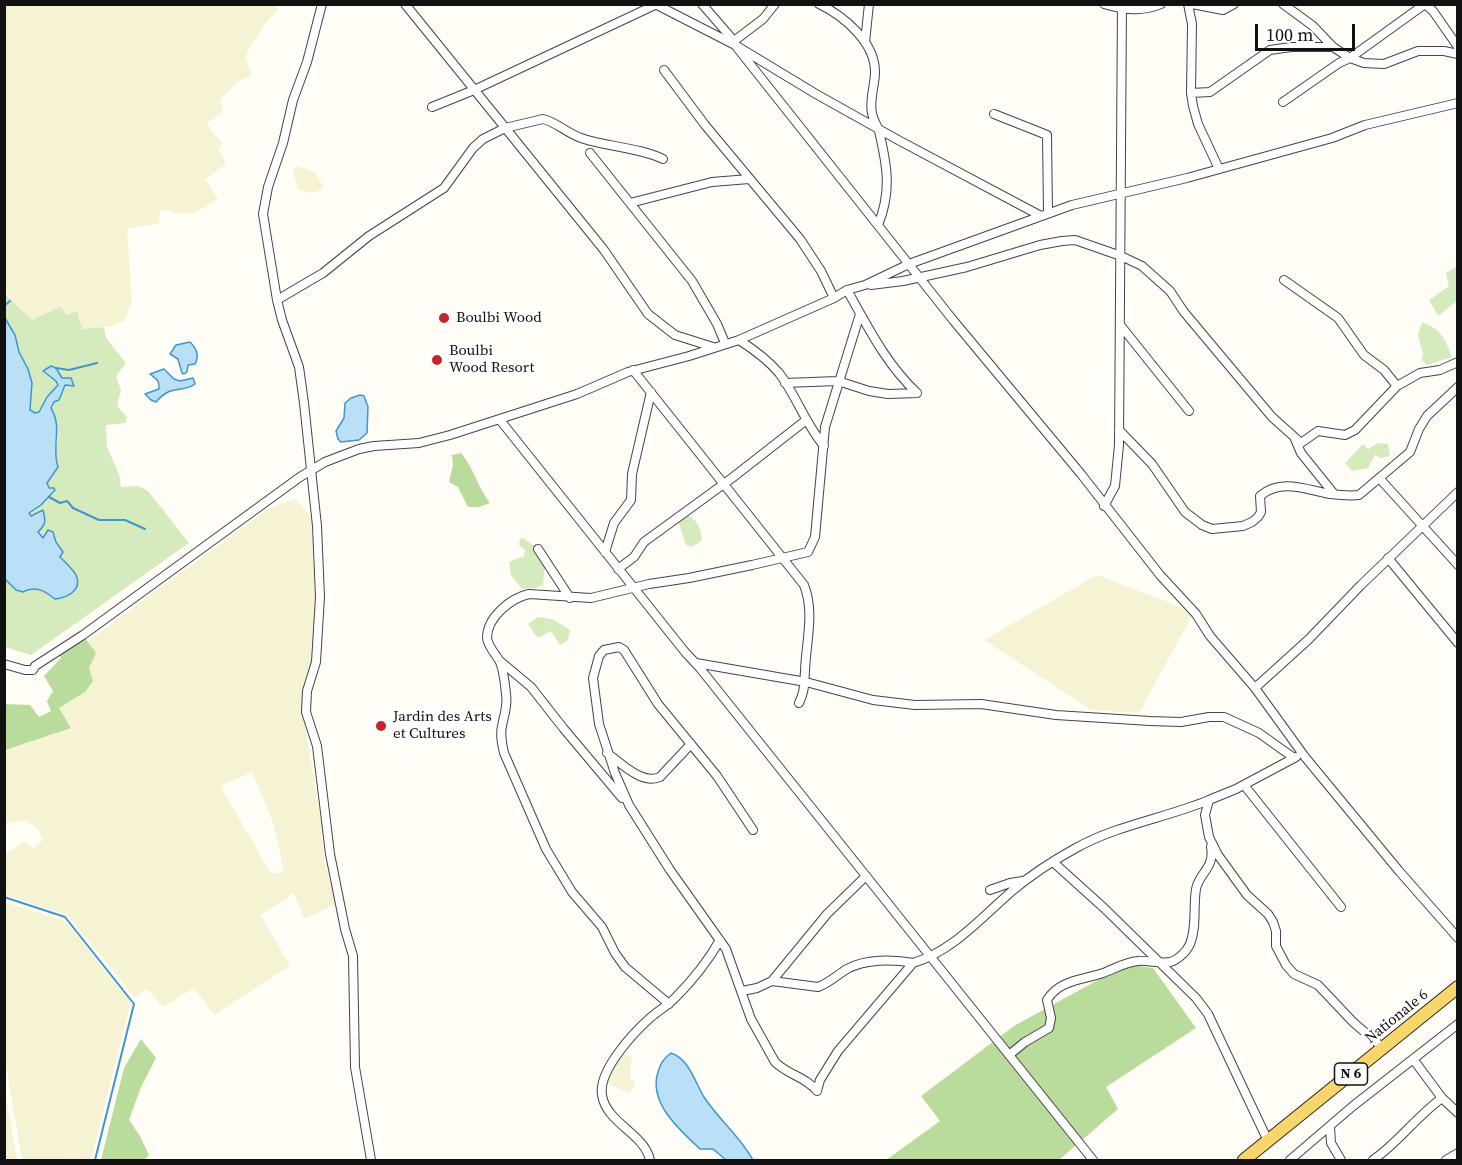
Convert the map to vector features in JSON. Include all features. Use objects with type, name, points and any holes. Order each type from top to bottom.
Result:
[{"type":"main road","name":"Nationale 6","points":[[1244,1161],[1458,987]]},
{"type":"street","points":[[322,4],[307,62],[293,100],[283,143],[268,187],[263,214],[277,300],[299,367],[317,526],[320,597],[316,662],[307,691],[306,712],[317,746],[328,844],[345,929],[353,956],[354,1067],[371,1161]]},
{"type":"street","points":[[405,4],[599,245],[648,314],[675,335],[713,347]]},
{"type":"street","points":[[702,4],[1104,506],[1160,575],[1196,614],[1210,636],[1255,688],[1305,758],[1399,872],[1458,939]]},
{"type":"street","points":[[735,43],[763,19],[775,4]]},
{"type":"street","points":[[819,4],[848,23],[865,42],[875,68],[871,111],[878,127],[887,173],[885,207],[878,225]]},
{"type":"street","points":[[865,42],[869,4]]},
{"type":"street","points":[[1104,4],[1145,10],[1161,4]]},
{"type":"street","points":[[1219,169],[1198,124],[1191,93],[1190,4],[1223,10],[1234,4]]},
{"type":"street","points":[[1283,4],[1313,26],[1333,47],[1350,58],[1364,63],[1384,64],[1418,51],[1444,51],[1458,54]]},
{"type":"street","points":[[1283,102],[1339,63],[1350,58],[1425,4],[1433,11],[1458,46]]},
{"type":"street","points":[[432,106],[474,90],[655,5],[735,43],[816,94],[900,141],[1045,215]]},
{"type":"street","points":[[1104,506],[1115,486],[1119,430],[1122,6]]},
{"type":"street","points":[[1191,93],[1210,92],[1270,50],[1291,47],[1333,47]]},
{"type":"street","points":[[664,70],[705,125],[811,255],[834,298]]},
{"type":"street","points":[[865,285],[909,264],[1072,205],[1219,169],[1332,138],[1365,125],[1458,103]]},
{"type":"street","points":[[994,114],[1047,135],[1045,215]]},
{"type":"street","points":[[277,300],[324,273],[369,236],[444,188],[473,148],[483,139],[505,128],[543,118],[577,137],[645,152],[663,159]]},
{"type":"street","points":[[590,153],[692,281],[717,324],[725,343]]},
{"type":"street","points":[[630,203],[703,184],[749,179]]},
{"type":"street","points":[[4,664],[33,670],[35,666],[83,635],[310,470],[359,449],[419,443],[500,420],[578,394],[633,370],[739,340],[847,290],[967,267],[1040,245],[1075,240],[1142,266],[1170,291],[1189,319],[1272,417],[1301,442],[1313,433],[1321,431],[1345,435],[1352,433],[1397,386],[1420,373],[1440,370],[1458,362]]},
{"type":"street","points":[[1284,280],[1338,318],[1364,355],[1384,370],[1397,386]]},
{"type":"street","points":[[785,383],[838,381],[869,391],[888,394],[916,393],[884,355],[847,290]]},
{"type":"street","points":[[860,314],[825,427],[815,537],[808,552],[689,578],[633,587],[591,598],[530,594],[512,600],[501,609],[495,616],[487,636],[491,648],[500,661],[531,687],[629,806],[670,870],[720,940],[729,957],[759,1036],[781,1068],[812,1084],[817,1091],[822,1074],[838,1051],[913,963],[930,956],[960,938],[1024,881],[1077,847],[1209,800],[1244,785],[1294,758],[1305,758]]},
{"type":"street","points":[[1121,326],[1189,411]]},
{"type":"street","points":[[739,340],[770,364],[785,383],[805,421],[824,446]]},
{"type":"street","points":[[633,370],[707,466],[724,484],[804,585],[808,597],[809,632],[805,690],[799,703]]},
{"type":"street","points":[[1119,430],[1152,464],[1185,512],[1202,525],[1212,529],[1243,526],[1255,520],[1261,512],[1260,496],[1269,491],[1294,485],[1334,494],[1359,495],[1410,452],[1427,416],[1458,387]]},
{"type":"street","points":[[605,552],[614,523],[631,500],[632,474],[651,392]]},
{"type":"street","points":[[500,420],[685,652],[785,772],[1094,1161]]},
{"type":"street","points":[[618,569],[634,557],[644,542],[805,421]]},
{"type":"street","points":[[1295,439],[1301,453],[1334,494]]},
{"type":"street","points":[[1380,479],[1458,565]]},
{"type":"street","points":[[1255,688],[1309,639],[1422,525],[1456,497]]},
{"type":"street","points":[[538,549],[570,598]]},
{"type":"street","points":[[1388,558],[1458,643]]},
{"type":"street","points":[[629,806],[607,753],[596,708],[593,678],[599,656],[610,647],[619,647],[624,650],[653,697],[732,796],[753,830]]},
{"type":"street","points":[[500,661],[507,705],[501,738],[504,753],[546,849],[572,892],[606,932],[615,954],[625,967],[669,1004]]},
{"type":"street","points":[[696,663],[806,682],[873,700],[915,705],[981,704],[1056,715],[1150,721],[1181,722],[1224,717],[1259,733],[1294,758]]},
{"type":"street","points":[[607,753],[640,776],[653,780],[660,777],[691,744]]},
{"type":"street","points":[[1244,785],[1341,906]]},
{"type":"street","points":[[1009,1055],[1025,1042],[1049,1028],[1051,1018],[1047,1000],[1052,991],[1074,980],[1101,974],[1129,962],[1172,962],[1189,946],[1193,934],[1196,886],[1212,856],[1205,815],[1209,800]]},
{"type":"street","points":[[1209,837],[1218,855],[1247,895],[1268,914],[1273,922],[1276,930],[1276,946],[1290,970],[1318,985],[1353,1022],[1383,1048]]},
{"type":"street","points":[[1053,862],[1160,962],[1208,1014],[1268,1141]]},
{"type":"street","points":[[742,991],[757,988],[772,981],[827,914],[866,876]]},
{"type":"street","points":[[990,890],[1000,885],[1024,881]]},
{"type":"street","points":[[650,1161],[644,1148],[608,1109],[602,1095],[602,1088],[610,1065],[651,1017],[669,1004],[703,966],[720,940]]},
{"type":"street","points":[[772,981],[818,987],[862,963],[898,961],[913,963]]},
{"type":"street","points":[[1290,1161],[1353,1106],[1458,1024]]},
{"type":"street","points":[[1413,1059],[1442,1098],[1458,1113]]},
{"type":"street","points":[[1373,1161],[1442,1098]]},
{"type":"street","points":[[1330,1127],[1331,1143],[1341,1161]]},
{"type":"street","points":[[1446,1161],[1458,1153]]},
{"type":"shaded area","points":[[274,4],[278,10],[264,25],[247,52],[246,58],[252,76],[237,82],[220,100],[223,112],[206,124],[222,143],[219,150],[226,164],[205,179],[218,199],[195,213],[160,211],[159,223],[127,229],[132,302],[124,321],[111,326],[82,329],[67,315],[45,315],[32,320],[5,293],[4,5]]},
{"type":"shaded area","points":[[296,166],[315,173],[323,186],[321,190],[310,193],[298,189],[293,173]]},
{"type":"shaded area","points":[[295,499],[311,517],[315,592],[314,655],[303,702],[320,815],[325,867],[337,903],[304,919],[294,893],[260,915],[290,965],[214,1015],[194,988],[163,1007],[147,989],[135,998],[67,915],[5,895],[4,851],[6,853],[25,841],[33,848],[43,840],[38,830],[26,820],[5,823],[5,750],[71,728],[59,708],[85,692],[88,668],[96,653],[88,641],[269,508]],"holes":[[[252,772],[274,825],[284,873],[271,873],[220,786]]]},
{"type":"shaded area","points":[[1097,575],[1194,612],[1139,713],[1091,710],[984,640]]},
{"type":"shaded area","points":[[4,902],[65,921],[131,1003],[91,1160],[22,1160],[5,1060]]},
{"type":"shaded area","points":[[624,1054],[632,1058],[630,1071],[631,1079],[635,1084],[630,1094],[607,1083],[615,1063]]},
{"type":"shaded area","points":[[5,1091],[17,1160],[5,1160]]},
{"type":"green space","points":[[1457,266],[1457,301],[1438,316],[1429,300],[1449,286],[1446,273]]},
{"type":"green space","points":[[4,293],[32,320],[60,307],[67,315],[77,311],[82,329],[104,327],[106,338],[126,363],[116,376],[121,390],[117,406],[127,417],[125,423],[106,425],[107,447],[119,474],[121,487],[138,486],[148,491],[189,543],[31,655],[5,647],[5,579],[16,590],[23,592],[32,589],[40,590],[55,599],[77,577],[60,556],[63,551],[53,532],[43,538],[37,532],[43,510],[31,517],[29,513],[55,491],[46,483],[58,467],[55,453],[58,439],[51,408],[54,402],[59,400],[65,385],[74,386],[57,372],[58,385],[39,412],[35,413],[30,410],[32,383],[19,352],[15,335],[5,318]]},
{"type":"green space","points":[[1422,322],[1442,335],[1452,357],[1427,365],[1421,359],[1423,355],[1418,335]]},
{"type":"green space","points":[[1378,443],[1388,444],[1390,456],[1380,458],[1375,455],[1368,468],[1352,471],[1345,463],[1363,444],[1368,449]]},
{"type":"green space","points":[[461,453],[490,503],[479,507],[468,507],[458,487],[449,482],[453,465],[452,455]]},
{"type":"green space","points":[[687,515],[696,522],[702,536],[702,540],[692,547],[686,545],[678,520]]},
{"type":"green space","points":[[523,538],[534,546],[545,566],[543,585],[536,588],[522,589],[511,575],[509,562],[524,556],[525,550],[519,545],[520,539]]},
{"type":"green space","points":[[541,617],[554,620],[570,630],[568,640],[560,645],[551,631],[538,638],[528,624]]},
{"type":"green space","points":[[83,635],[96,653],[89,668],[93,681],[85,692],[59,708],[71,728],[5,750],[4,704],[30,705],[39,717],[51,711],[47,701],[53,691],[44,676],[61,658],[58,652]]},
{"type":"green space","points":[[1127,964],[1153,968],[1196,1028],[1106,1087],[1118,1109],[1059,1160],[886,1160],[940,1121],[921,1096],[1014,1026]]},
{"type":"green space","points":[[141,1039],[156,1058],[141,1087],[129,1120],[149,1155],[144,1160],[101,1160],[124,1068]]},
{"type":"water","points":[[5,318],[15,335],[19,352],[32,383],[30,410],[35,413],[39,412],[47,397],[58,385],[43,371],[51,366],[56,368],[62,378],[71,378],[74,386],[65,385],[59,400],[54,402],[51,408],[57,430],[56,460],[58,467],[47,483],[49,488],[55,490],[41,505],[29,513],[31,516],[43,510],[45,522],[38,532],[43,538],[48,530],[53,532],[63,552],[60,557],[78,580],[73,592],[55,599],[44,591],[36,589],[23,592],[16,590],[5,579]]},
{"type":"water","points":[[190,342],[196,349],[197,358],[195,364],[188,365],[187,372],[184,374],[178,359],[170,354],[176,345]]},
{"type":"water","points":[[164,369],[174,379],[180,381],[193,378],[195,384],[167,393],[156,402],[151,400],[145,394],[159,389],[159,384],[150,374]]},
{"type":"water","points":[[360,395],[364,396],[368,407],[367,433],[359,440],[341,442],[336,431],[344,418],[345,403]]},
{"type":"water","points":[[671,1053],[687,1066],[704,1097],[753,1160],[726,1160],[713,1149],[700,1149],[668,1115],[662,1105],[656,1083],[661,1064]]},
{"type":"waterway","points":[[4,306],[10,301]]},
{"type":"waterway","points":[[56,368],[69,370],[97,363]]},
{"type":"waterway","points":[[49,497],[60,503],[67,501],[73,508],[99,520],[125,520],[145,529]]},
{"type":"waterway","points":[[4,897],[65,917],[134,1004],[95,1160]]},
{"type":"place","name":"Boulbi Wood","points":[[444,318]]},
{"type":"place","name":"Boulbi Wood Resort","points":[[437,360]]},
{"type":"place","name":"Jardin des Arts et Cultures","points":[[381,726]]}]
